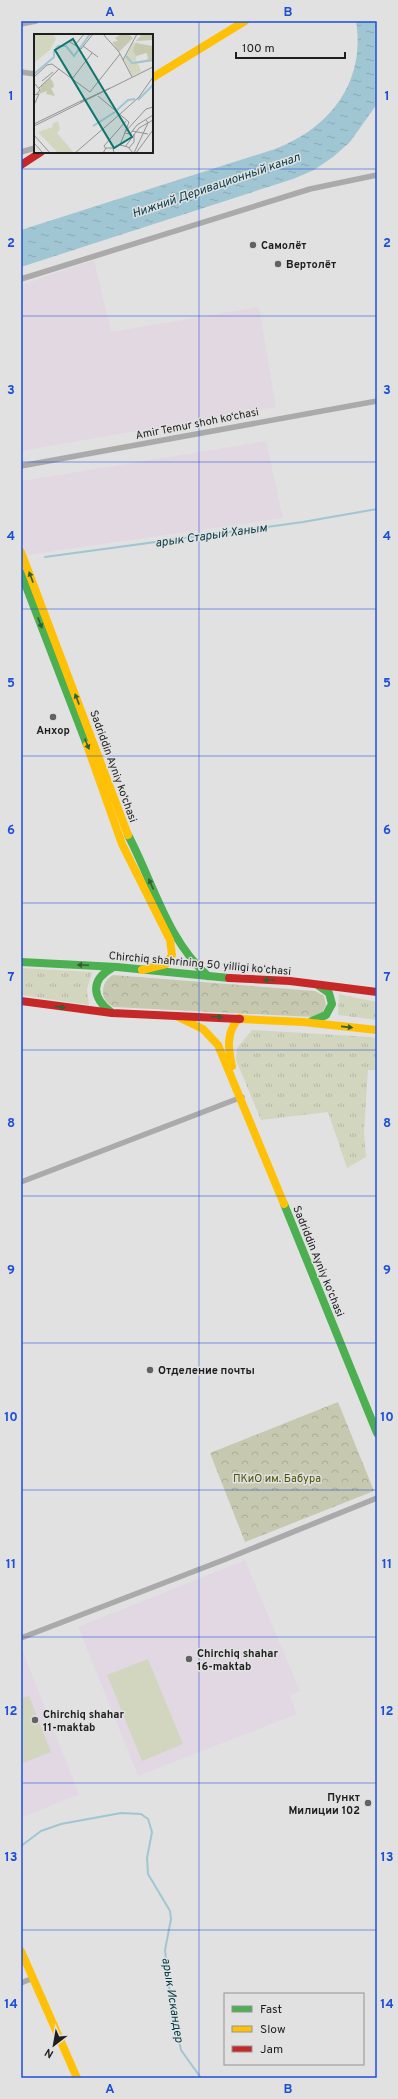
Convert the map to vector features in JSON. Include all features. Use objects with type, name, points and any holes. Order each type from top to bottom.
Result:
[{"type":"main road","points":[[153,77],[245,21]]},
{"type":"main road","points":[[21,165],[39,153]]},
{"type":"main road","name":"Sadriddin Ayniy ko‘chasi","points":[[21,552],[101,760],[124,828],[137,852],[175,936],[194,964],[208,976]]},
{"type":"main road","name":"Sadriddin Ayniy ko‘chasi","points":[[21,573],[94,762],[114,824],[170,940],[173,956],[169,962],[159,968],[142,970]]},
{"type":"main road","name":"Chirchiq shahrining 50 yilligi koʻchasi","points":[[21,962],[117,967],[208,976],[307,983],[377,992]]},
{"type":"main road","points":[[112,1013],[99,1003],[95,989],[101,974],[117,967]]},
{"type":"main road","points":[[303,1022],[315,1021],[323,1017],[329,1012],[332,1004],[331,996],[326,991],[318,985],[307,983]]},
{"type":"main road","points":[[21,1001],[112,1013],[303,1022],[377,1030]]},
{"type":"main road","points":[[176,1016],[194,1022],[214,1038],[242,1097]]},
{"type":"main road","points":[[239,1018],[230,1031],[229,1049],[242,1097]]},
{"type":"main road","name":"Sadriddin Ayniy ko‘chasi","points":[[242,1097],[377,1433]]},
{"type":"main road","points":[[21,1951],[77,2078]]},
{"type":"street","points":[[21,24],[36,21]]},
{"type":"street","points":[[21,72],[34,74]]},
{"type":"street","points":[[21,152],[34,148]]},
{"type":"street","points":[[21,279],[310,189],[377,175]]},
{"type":"street","name":"Amir Temur shoh ko‘chasi","points":[[21,466],[377,401]]},
{"type":"street","points":[[21,1182],[242,1097]]},
{"type":"street","points":[[21,1638],[226,1559],[377,1498]]},
{"type":"street","points":[[21,1983],[33,1978]]},
{"type":"shaded area","points":[[94,260],[111,332],[259,307],[276,407],[21,451],[21,285]]},
{"type":"shaded area","points":[[266,441],[283,518],[27,555],[21,537],[21,481]]},
{"type":"shaded area","name":"Chirchiq shahar 16-maktab","points":[[245,1560],[300,1691],[290,1696],[297,1714],[138,1776],[78,1627]]},
{"type":"shaded area","name":"Chirchiq shahar 11-maktab","points":[[21,1647],[79,1794],[21,1818]]},
{"type":"green space","points":[[21,968],[92,972],[87,989],[89,1005],[21,995]]},
{"type":"green space","points":[[113,975],[315,991],[324,996],[326,1005],[322,1013],[313,1017],[114,1007],[106,1000],[103,991],[106,982]]},
{"type":"green space","points":[[339,994],[377,1002],[377,1020],[338,1015]]},
{"type":"green space","points":[[252,1030],[371,1037],[377,1039],[377,1070],[368,1070],[364,1131],[366,1157],[347,1168],[328,1112],[261,1120],[236,1060],[237,1048]]},
{"type":"green space","name":"ПКиО им. Бабура","points":[[338,1402],[374,1491],[245,1542],[210,1453]]},
{"type":"green space","points":[[148,1659],[183,1744],[142,1761],[107,1675]]},
{"type":"green space","points":[[29,1696],[51,1752],[23,1763],[21,1758],[21,1698]]},
{"type":"water","name":"Нижний Деривационный канал","points":[[356,21],[377,21],[377,104],[350,142],[333,157],[314,170],[293,179],[21,267],[21,230],[275,149],[295,140],[312,129],[340,100],[349,83],[355,64],[358,43]]},
{"type":"waterway","name":"арык Старый Ханым","points":[[45,557],[303,522],[377,509]]},
{"type":"waterway","name":"арык Искандер","points":[[21,1846],[41,1831],[61,1824],[121,1813],[141,1814],[148,1819],[152,1832],[147,1858],[148,1874],[170,1911],[171,1919],[165,1950],[169,1987],[181,2050],[201,2078]]},
{"type":"traffic: fast","points":[[21,573],[87,745]]},
{"type":"traffic: fast","points":[[128,835],[171,928],[194,962],[208,976]]},
{"type":"traffic: fast","points":[[21,962],[117,967],[229,978]]},
{"type":"traffic: fast","points":[[111,1012],[100,1001],[96,989],[100,978],[112,968]]},
{"type":"traffic: fast","points":[[312,1021],[326,1015],[332,1004],[329,993],[319,986]]},
{"type":"traffic: fast","points":[[284,1204],[377,1433]]},
{"type":"traffic: slow","points":[[153,77],[245,21]]},
{"type":"traffic: slow","points":[[21,552],[128,835]]},
{"type":"traffic: slow","points":[[87,745],[122,844],[170,940],[172,955],[166,964],[142,970]]},
{"type":"traffic: slow","points":[[176,1016],[203,1029],[218,1045],[284,1204]]},
{"type":"traffic: slow","points":[[232,1066],[229,1040],[232,1029],[239,1018]]},
{"type":"traffic: slow","points":[[240,1019],[303,1022],[377,1030]]},
{"type":"traffic: slow","points":[[21,1951],[77,2078]]},
{"type":"traffic: jam","points":[[21,165],[39,153]]},
{"type":"traffic: jam","points":[[229,978],[290,981],[377,992]]},
{"type":"traffic: jam","points":[[21,1001],[112,1013],[240,1019]]},
{"type":"place","name":"Самолёт","points":[[253,245]]},
{"type":"place","name":"Вертолёт","points":[[278,264]]},
{"type":"place","name":"Анхор","points":[[53,717]]},
{"type":"place","name":"Отделение почты","points":[[150,1370]]},
{"type":"place","name":"Chirchiq shahar 16-maktab","points":[[189,1659]]},
{"type":"place","name":"Chirchiq shahar 11-maktab","points":[[35,1720]]},
{"type":"place","name":"Пункт Милиции 102","points":[[368,1803]]}]
